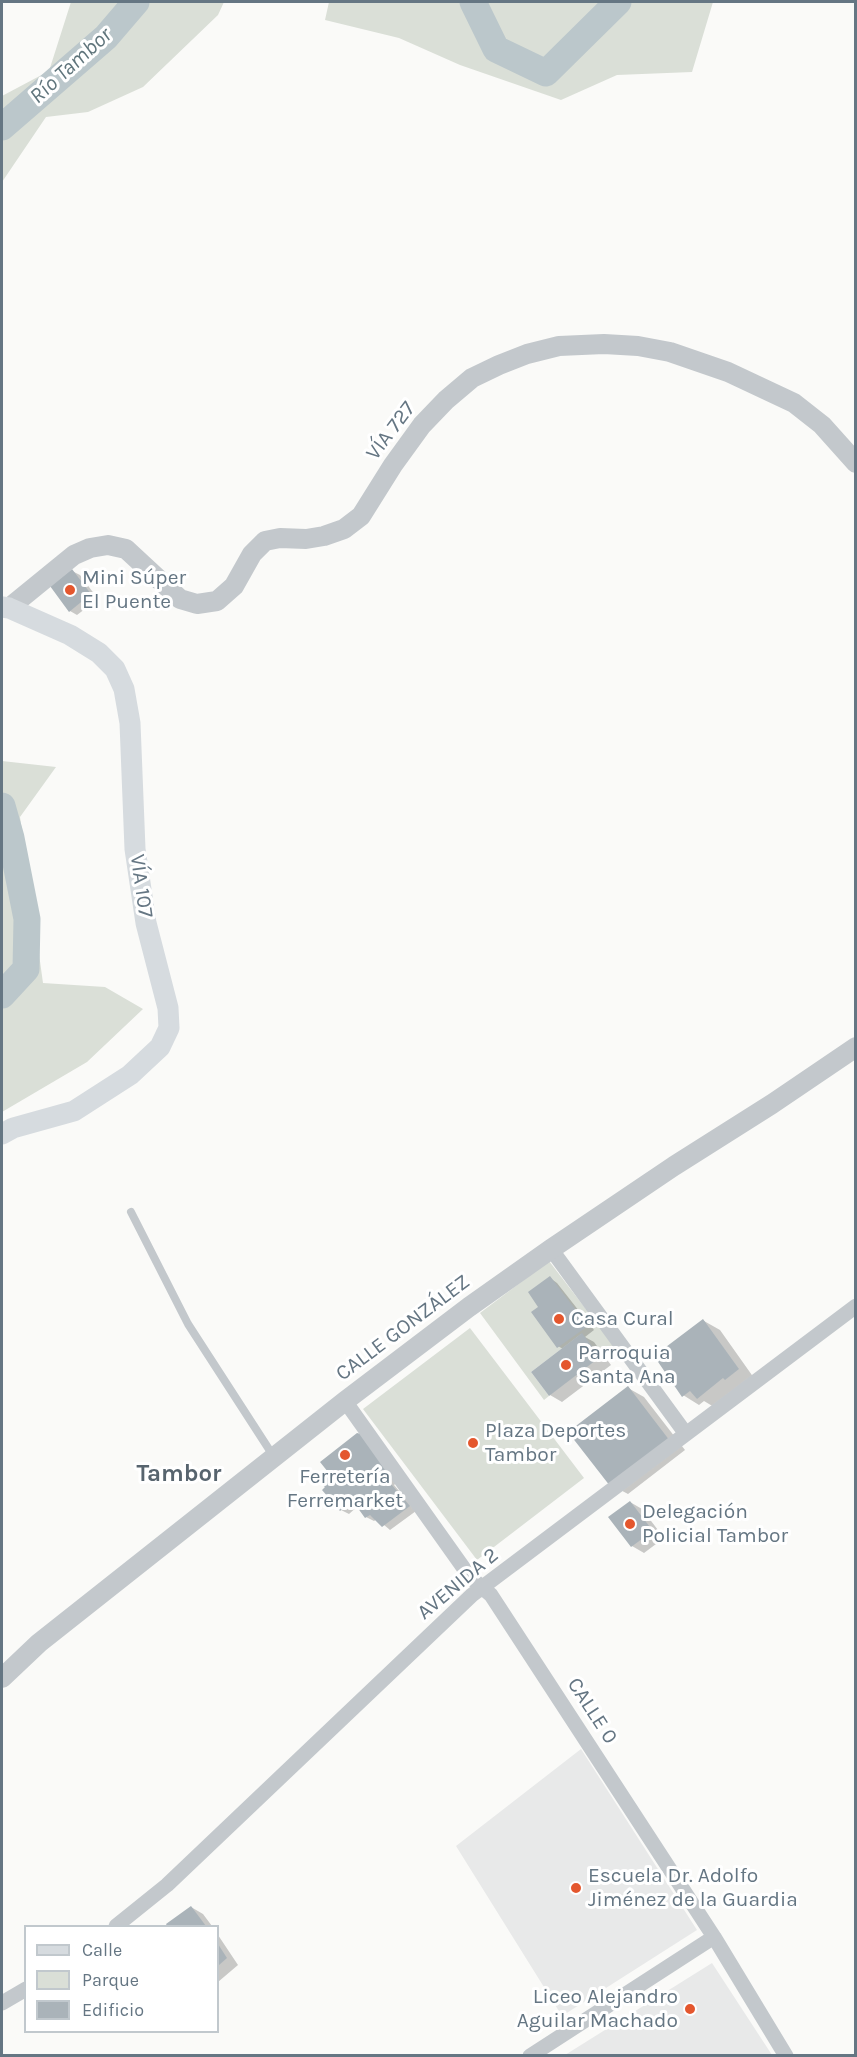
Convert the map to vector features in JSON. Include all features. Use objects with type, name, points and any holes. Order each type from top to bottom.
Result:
[{"type":"main road","name":"VÍA 107","points":[[2,1134],[14,1128],[74,1111],[130,1075],[160,1047],[168,1028],[168,1008],[146,923],[135,849],[130,723],[124,689],[115,669],[99,653],[70,636],[5,607]]},
{"type":"street","name":"VÍA 727","points":[[5,607],[74,555],[90,548],[108,545],[126,549],[180,598],[197,604],[217,601],[234,586],[252,554],[265,541],[324,536],[344,529],[361,516],[393,465],[422,425],[472,378],[527,354],[559,346],[604,344],[638,346],[670,352],[728,372],[794,403],[822,425],[855,463]]},
{"type":"street","name":"CALLE GONZÁLEZ","points":[[2,1678],[39,1642],[345,1401],[469,1307],[551,1249],[855,1047]]},
{"type":"street","points":[[551,1249],[686,1434]]},
{"type":"street","name":"AVENIDA 2","points":[[117,1925],[167,1885],[482,1588],[855,1306]]},
{"type":"street","name":"CALLE 0","points":[[345,1401],[470,1577],[491,1595],[714,1937],[786,2055]]},
{"type":"street","points":[[530,2055],[714,1937]]},
{"type":"street","points":[[2,2003],[24,1990]]},
{"type":"lane","points":[[131,1212],[188,1324],[275,1458]]},
{"type":"shaded area","name":"Escuela Dr. Adolfo Jiménez de la Guardia","points":[[581,1749],[697,1930],[562,2016],[456,1846]]},
{"type":"shaded area","name":"Liceo Alejandro Aguilar Machado","points":[[712,1963],[772,2055],[565,2055]]},
{"type":"green space","points":[[71,2],[224,2],[218,15],[143,87],[88,112],[46,117],[2,182],[2,96],[49,71]]},
{"type":"green space","points":[[329,2],[713,2],[692,72],[617,75],[561,100],[460,65],[399,38],[325,20]]},
{"type":"green space","points":[[2,761],[56,767],[20,817],[43,983],[105,987],[143,1009],[87,1062],[2,1112]]},
{"type":"green space","points":[[549,1261],[615,1347],[600,1357],[581,1334],[531,1372],[549,1396],[544,1400],[480,1313]]},
{"type":"green space","name":"Plaza Deportes Tambor","points":[[470,1328],[584,1478],[477,1560],[363,1409]]},
{"type":"building","name":"Mini Súper El Puente","points":[[72,569],[91,594],[69,612],[50,586]]},
{"type":"building","name":"Casa Cural","points":[[550,1276],[588,1326],[557,1348],[531,1312],[538,1307],[528,1292]]},
{"type":"building","points":[[703,1319],[739,1369],[725,1380],[723,1378],[697,1399],[690,1391],[682,1397],[654,1356]]},
{"type":"building","name":"Parroquia Santa Ana","points":[[582,1333],[600,1357],[549,1396],[531,1372]]},
{"type":"building","points":[[628,1386],[670,1441],[610,1486],[568,1432]]},
{"type":"building","points":[[357,1433],[361,1434],[390,1472],[385,1477],[410,1506],[382,1527],[370,1515],[365,1518],[352,1500],[340,1511],[322,1490],[325,1487],[318,1480],[328,1472],[320,1462]]},
{"type":"building","name":"Delegación Policial Tambor","points":[[630,1501],[653,1531],[631,1547],[608,1517]]},
{"type":"building","points":[[191,1906],[205,1925],[166,1925]]},
{"type":"building","points":[[219,1946],[227,1958],[219,1965]]},
{"type":"waterway","name":"Río Tambor","points":[[2,127],[106,37],[136,2]]},
{"type":"waterway","name":"Río Tambor","points":[[473,2],[496,49],[546,73],[618,2]]},
{"type":"waterway","name":"Río Tambor","points":[[2,806],[11,838],[27,919],[26,969],[2,995]]},
{"type":"place","name":"Mini Súper El Puente","points":[[70,590]]},
{"type":"place","name":"Casa Cural","points":[[559,1319]]},
{"type":"place","name":"Parroquia Santa Ana","points":[[566,1365]]},
{"type":"place","name":"Plaza Deportes Tambor","points":[[473,1443]]},
{"type":"place","name":"Ferretería Ferremarket","points":[[345,1455]]},
{"type":"place","name":"Delegación Policial Tambor","points":[[630,1524]]},
{"type":"place","name":"Escuela Dr. Adolfo Jiménez de la Guardia","points":[[576,1888]]},
{"type":"place","name":"Liceo Alejandro Aguilar Machado","points":[[690,2009]]},
{"type":"district","name":"Tambor","points":[[179,1474]]}]
